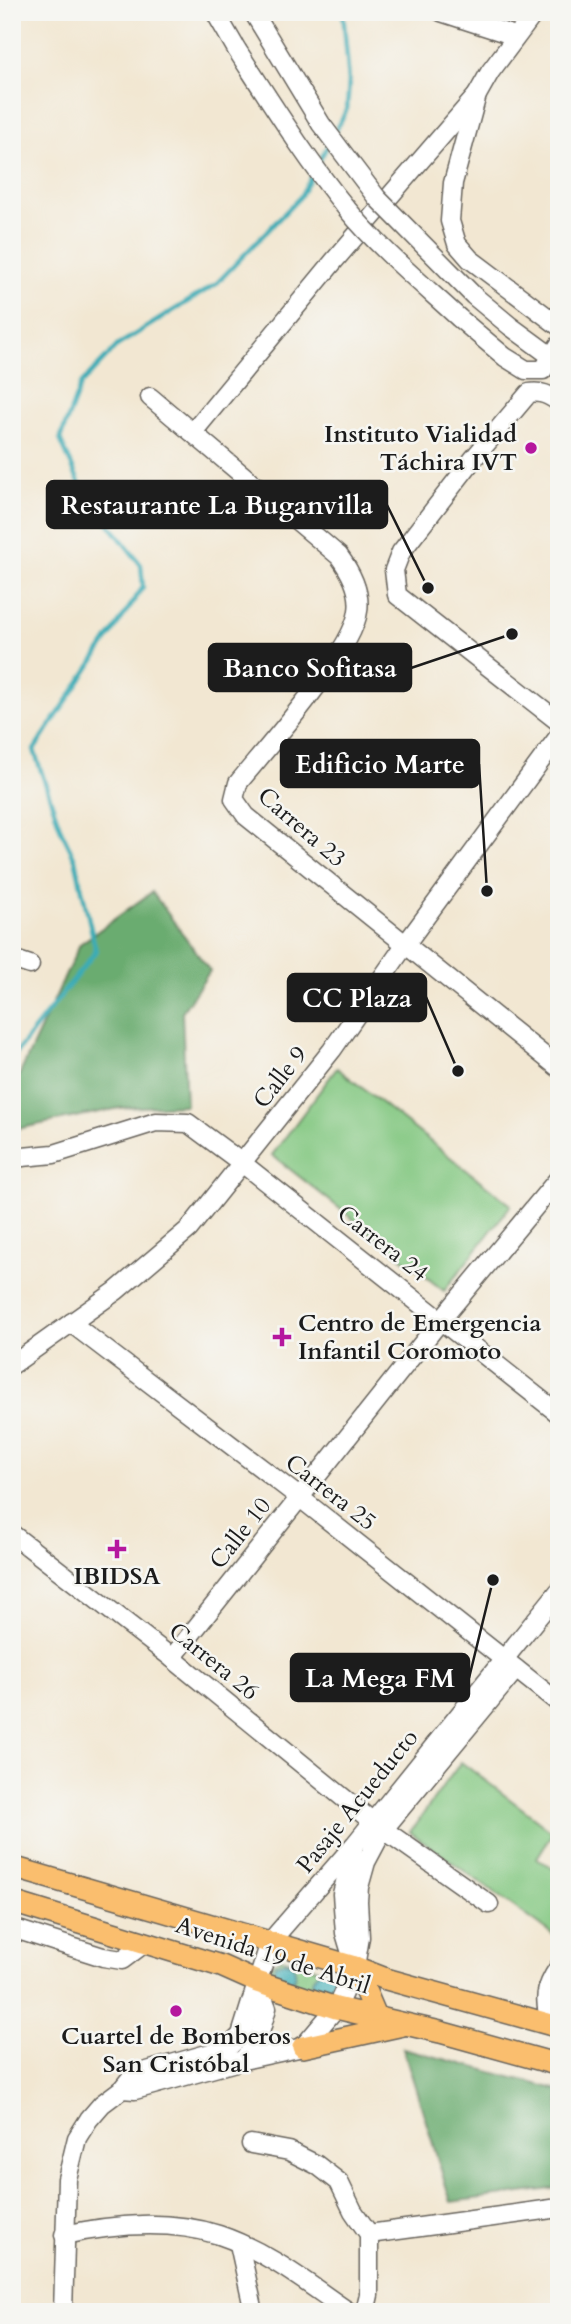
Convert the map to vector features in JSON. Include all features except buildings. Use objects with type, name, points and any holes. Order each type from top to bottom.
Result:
[{"type":"main road","name":"Avenida 19 de Abril","points":[[12,1867],[355,1967],[386,1979],[554,2025]]},
{"type":"main road","name":"Avenida 19 de Abril","points":[[12,1902],[221,1966],[257,1982],[336,2008],[559,2065]]},
{"type":"main road","points":[[355,1967],[376,2017]]},
{"type":"main road","points":[[303,2047],[407,2024]]},
{"type":"street","points":[[215,12],[296,142],[348,210],[386,250],[459,318],[505,356],[526,370],[543,370],[556,355],[510,326],[474,296],[377,198],[321,124],[257,18]]},
{"type":"street","points":[[441,12],[515,36]]},
{"type":"street","points":[[193,432],[334,261],[477,95],[515,36],[535,12]]},
{"type":"street","points":[[477,95],[453,183],[450,220],[457,244],[470,259],[559,326]]},
{"type":"street","points":[[526,370],[529,393]]},
{"type":"street","points":[[554,399],[537,391],[529,393],[401,552],[394,570],[397,595],[559,722]]},
{"type":"street","name":"Carrera 23","points":[[150,397],[339,556],[349,570],[357,594],[359,612],[350,636],[324,674],[238,783],[234,799],[246,816],[559,1068]]},
{"type":"street","name":"Calle 9","points":[[12,1365],[116,1291],[180,1237],[332,1050],[405,945],[559,736]]},
{"type":"street","points":[[12,958],[30,965]]},
{"type":"street","name":"Carrera 24","points":[[12,1158],[54,1154],[156,1122],[188,1123],[559,1414]]},
{"type":"street","name":"Calle 10","points":[[172,1658],[299,1497],[559,1178]]},
{"type":"street","name":"Carrera 25","points":[[71,1323],[299,1497],[559,1703]]},
{"type":"street","name":"Carrera 26","points":[[12,1534],[172,1658],[378,1826],[489,1905]]},
{"type":"street","name":"Pasaje Acueducto","points":[[63,2312],[67,2179],[77,2138],[102,2104],[122,2090],[133,2075],[228,2048],[241,2035],[270,1942],[355,1844],[378,1826],[510,1664],[559,1591]]},
{"type":"street","points":[[122,2090],[135,2090],[243,2060],[303,2047],[336,2008],[355,1967],[360,1937],[359,1888],[378,1826]]},
{"type":"street","points":[[355,1844],[342,1894],[345,1933],[355,1967]]},
{"type":"street","points":[[12,1928],[122,1960],[146,1942]]},
{"type":"street","points":[[554,2025],[545,2002],[549,1981],[559,1967]]},
{"type":"street","points":[[243,2060],[258,2040],[267,2008],[257,1982]]},
{"type":"street","points":[[251,2144],[289,2151],[317,2165],[339,2182],[353,2211],[369,2234],[369,2295],[365,2312]]},
{"type":"street","points":[[369,2234],[559,2208]]},
{"type":"street","points":[[64,2235],[98,2228],[135,2225],[188,2228],[219,2235],[266,2257],[349,2312]]},
{"type":"street","points":[[239,2244],[254,2312]]},
{"type":"green space","points":[[152,892],[210,971],[182,1012],[186,1105],[120,1108],[12,1130],[12,1102],[17,1080],[80,944]]},
{"type":"green space","points":[[337,1068],[511,1205],[444,1291],[272,1155]]},
{"type":"green space","points":[[461,1762],[553,1832],[537,1858],[559,1873],[559,1931],[555,1936],[410,1832]]},
{"type":"green space","points":[[282,1958],[330,1973],[335,1984],[331,1996],[270,1976],[269,1968]]},
{"type":"green space","points":[[403,2048],[559,2090],[559,2188],[451,2202]]},
{"type":"water","points":[[286,1961],[295,1971],[290,1983],[272,1977],[275,1965]]},
{"type":"water","points":[[324,1971],[335,1978],[336,1983],[329,1994],[324,1995],[313,1988],[312,1983],[319,1972]]},
{"type":"waterway","points":[[335,132],[347,109],[349,81],[343,12]]},
{"type":"waterway","points":[[318,163],[329,143]]},
{"type":"waterway","points":[[12,1058],[96,951],[75,859],[61,830],[34,750],[143,587],[141,565],[82,489],[60,439],[81,384],[118,345],[216,284],[300,197],[313,174]]},
{"type":"place","name":"Instituto Vialidad Táchira IVT","points":[[531,448]]},
{"type":"place","name":"Restaurante La Buganvilla","points":[[428,588]]},
{"type":"place","name":"Banco Sofitasa","points":[[512,634]]},
{"type":"place","name":"Edificio Marte","points":[[487,891]]},
{"type":"place","name":"CC Plaza","points":[[458,1071]]},
{"type":"place","name":"Centro de Emergencia Infantil Coromoto","points":[[282,1337]]},
{"type":"place","name":"IBIDSA","points":[[117,1549]]},
{"type":"place","name":"La Mega FM","points":[[493,1580]]},
{"type":"place","name":"Cuartel de Bomberos San Cristóbal","points":[[176,2011]]}]
